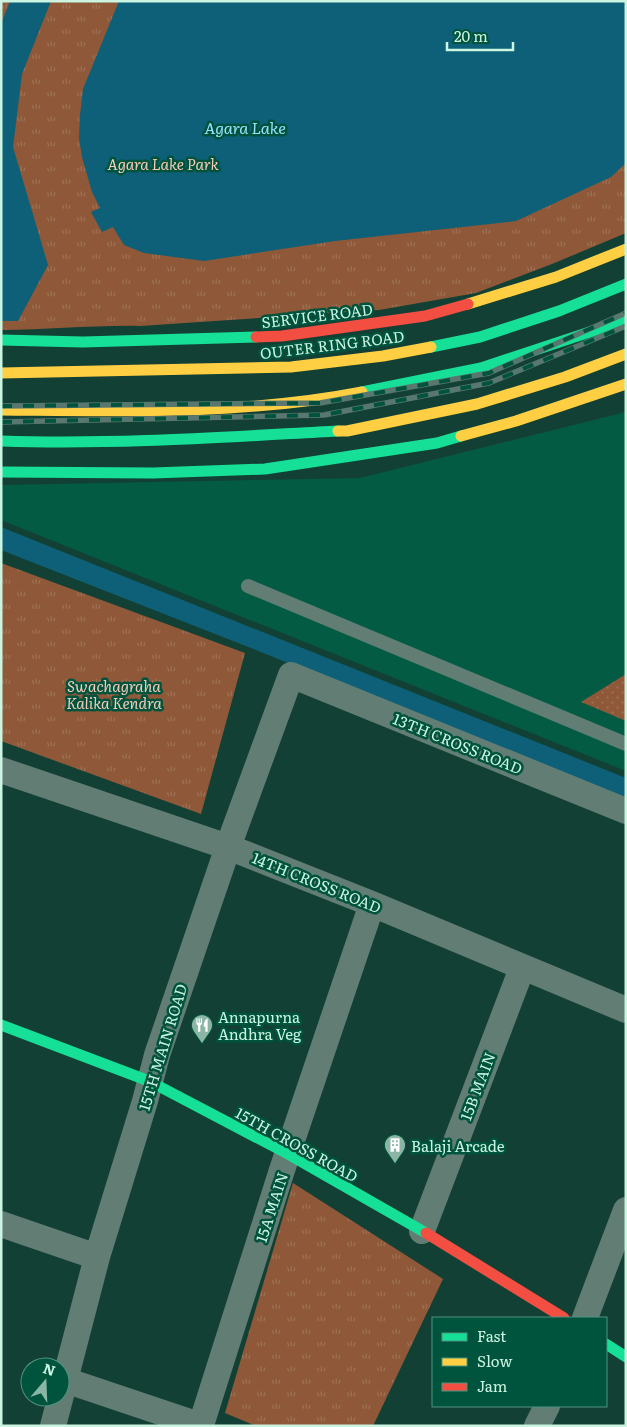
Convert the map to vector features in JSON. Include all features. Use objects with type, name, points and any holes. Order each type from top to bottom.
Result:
[{"type":"main road","name":"SERVICE ROAD","points":[[1,340],[93,342],[282,336],[425,316],[474,303],[556,277],[626,249]]},
{"type":"main road","name":"OUTER RING ROAD","points":[[1,373],[291,367],[383,356],[480,337],[559,311],[626,284]]},
{"type":"main road","points":[[1,410],[182,411],[321,400],[481,368],[626,320]]},
{"type":"main road","points":[[1,441],[56,442],[180,439],[347,431],[477,404],[565,377],[626,354]]},
{"type":"main road","points":[[1,472],[153,473],[265,469],[437,443],[526,418],[626,384]]},
{"type":"main road","name":"15TH CROSS ROAD","points":[[1,1025],[149,1081],[288,1154],[422,1231],[562,1317]]},
{"type":"main road","points":[[607,1345],[626,1357]]},
{"type":"street","name":"13TH CROSS ROAD","points":[[291,675],[626,811]]},
{"type":"street","name":"15TH MAIN ROAD","points":[[70,1361],[97,1257],[149,1081],[228,847],[291,675]]},
{"type":"street","name":"14TH CROSS ROAD","points":[[1,770],[228,847],[372,904],[626,1010]]},
{"type":"street","name":"15A MAIN","points":[[201,1426],[288,1154],[372,904]]},
{"type":"street","name":"15B MAIN","points":[[422,1231],[522,968]]},
{"type":"street","points":[[585,1317],[626,1210]]},
{"type":"street","points":[[1,1224],[97,1257]]},
{"type":"street","points":[[70,1382],[201,1426]]},
{"type":"street","name":"15TH MAIN ROAD","points":[[53,1426],[58,1407]]},
{"type":"street","points":[[537,1426],[546,1407]]},
{"type":"lane","points":[[248,586],[626,744]]},
{"type":"shaded area","points":[[626,411],[626,674],[582,702],[626,721],[626,771],[1,520],[1,485],[360,478]]},
{"type":"green space","name":"Agara Lake","points":[[1,1],[626,1],[626,233],[476,293],[379,310],[140,326],[1,330]]},
{"type":"green space","name":"Swachagraha Kalika Kendra","points":[[1,563],[245,653],[201,814],[1,741]]},
{"type":"green space","points":[[626,674],[626,721],[581,702]]},
{"type":"green space","points":[[293,1183],[443,1279],[373,1426],[256,1426],[225,1413]]},
{"type":"water","points":[[10,1],[51,1],[22,74],[13,147],[48,265],[18,321],[1,321],[1,24]]},
{"type":"water","name":"Agara Lake","points":[[119,1],[626,1],[626,163],[611,177],[516,221],[335,241],[204,261],[144,253],[124,245],[113,227],[102,232],[91,212],[100,208],[92,192],[82,157],[79,138],[83,89]]},
{"type":"water","points":[[1,527],[626,778],[626,800],[256,650],[1,550]]},
{"type":"railway","points":[[1,406],[320,403],[489,373],[626,313]]},
{"type":"railway","points":[[1,422],[324,415],[489,383],[626,326]]},
{"type":"traffic: fast","points":[[431,347],[480,337],[559,311],[626,284]]},
{"type":"traffic: fast","points":[[362,392],[481,368],[626,320]]},
{"type":"traffic: fast","points":[[1,340],[83,342],[256,337]]},
{"type":"traffic: fast","points":[[1,441],[127,441],[338,431]]},
{"type":"traffic: fast","points":[[1,472],[153,473],[265,469],[437,443],[461,436]]},
{"type":"traffic: fast","points":[[1,1025],[149,1081],[288,1154],[426,1233]]},
{"type":"traffic: fast","points":[[607,1345],[626,1357]]},
{"type":"traffic: slow","points":[[468,304],[556,277],[626,249]]},
{"type":"traffic: slow","points":[[1,373],[291,367],[383,356],[431,347]]},
{"type":"traffic: slow","points":[[338,431],[347,431],[477,404],[565,377],[626,354]]},
{"type":"traffic: slow","points":[[461,436],[516,421],[626,384]]},
{"type":"traffic: slow","points":[[1,410],[137,411],[228,408],[273,405],[362,392]]},
{"type":"traffic: jam","points":[[256,337],[282,336],[425,316],[468,304]]},
{"type":"traffic: jam","points":[[426,1233],[562,1317]]},
{"type":"place","name":"Annapurna Andhra Veg","points":[[202,1044]]},
{"type":"place","name":"Balaji Arcade","points":[[395,1164]]},
{"type":"park label","name":"Agara Lake Park","points":[[163,163]]}]
